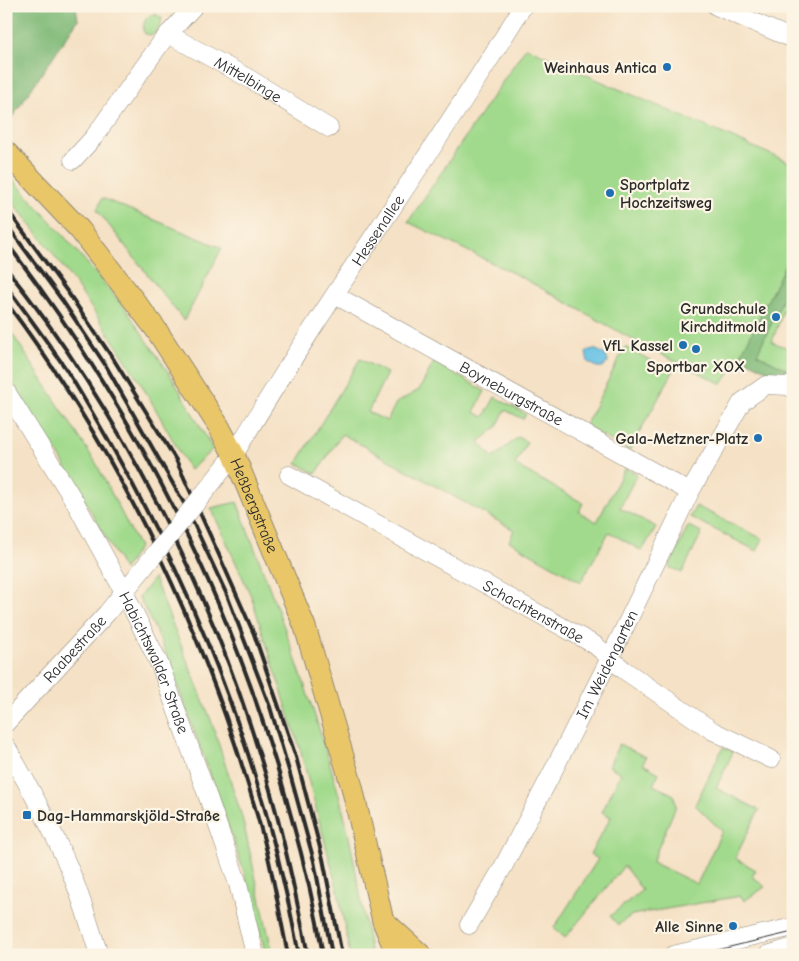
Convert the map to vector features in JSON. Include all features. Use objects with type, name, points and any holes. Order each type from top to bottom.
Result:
[{"type":"main road","name":"Heßbergstraße","points":[[6,152],[80,230],[155,328],[218,425],[234,455],[305,627],[352,787],[383,920],[397,955]]},
{"type":"main road","points":[[383,920],[422,955]]},
{"type":"street","points":[[73,160],[94,137],[168,34],[194,6]]},
{"type":"street","name":"Hessenallee","points":[[234,455],[385,216],[489,62],[523,6]]},
{"type":"street","points":[[716,6],[736,10],[793,39]]},
{"type":"street","name":"Mittelbinge","points":[[168,34],[248,78],[329,128]]},
{"type":"street","name":"Boyneburgstraße","points":[[335,295],[690,492]]},
{"type":"street","name":"Im Weidengarten","points":[[469,925],[503,867],[552,775],[690,492],[742,402],[766,385],[786,387]]},
{"type":"street","name":"Habichtswalder Straße","points":[[6,392],[75,502],[124,592],[160,665],[210,800],[238,884],[255,955]]},
{"type":"street","name":"Raabestraße","points":[[6,722],[107,612],[234,455]]},
{"type":"street","name":"Schachtenstraße","points":[[289,475],[596,645],[624,670],[713,731],[771,759]]},
{"type":"street","points":[[6,746],[47,820],[69,869],[87,915],[99,955]]},
{"type":"street","points":[[674,955],[793,927]]},
{"type":"street","points":[[767,955],[793,947]]},
{"type":"green space","points":[[6,6],[76,6],[78,20],[11,119],[6,115]]},
{"type":"green space","points":[[155,14],[162,18],[160,27],[153,35],[145,34],[143,30],[145,21],[149,16]]},
{"type":"green space","name":"Sportplatz Hochzeitsweg","points":[[526,47],[793,164],[793,249],[740,357],[722,384],[639,343],[523,278],[408,222]]},
{"type":"green space","points":[[6,172],[125,308],[173,379],[213,449],[190,470],[141,384],[94,311],[43,240],[6,195]]},
{"type":"green space","points":[[102,198],[222,248],[184,321],[97,210]]},
{"type":"green space","points":[[793,249],[793,278],[757,354],[793,372],[793,383],[740,357]]},
{"type":"green space","points":[[793,278],[793,283],[772,342],[793,350],[793,372],[757,354]]},
{"type":"green space","points":[[6,324],[96,463],[139,547],[124,570],[59,455],[6,376]]},
{"type":"green space","points":[[625,347],[673,372],[629,451],[585,426]]},
{"type":"green space","points":[[360,359],[387,373],[368,412],[387,421],[396,403],[419,390],[434,362],[485,391],[474,412],[484,417],[495,397],[526,414],[523,419],[505,410],[497,427],[479,442],[493,458],[518,437],[527,442],[515,465],[583,503],[579,512],[597,522],[625,468],[637,474],[620,508],[656,527],[642,551],[609,532],[581,582],[509,541],[514,530],[342,434],[316,474],[297,463]]},
{"type":"green space","points":[[237,502],[291,647],[339,795],[371,955],[350,955],[338,891],[300,749],[251,596],[211,508]]},
{"type":"green space","points":[[696,506],[763,539],[757,551],[690,517]]},
{"type":"green space","points":[[688,526],[702,532],[682,573],[669,567]]},
{"type":"green space","points":[[154,578],[211,720],[242,817],[273,955],[266,955],[245,875],[217,793],[162,644],[139,597]]},
{"type":"green space","points":[[619,744],[646,757],[643,764],[659,773],[653,785],[674,795],[676,806],[652,862],[697,884],[722,831],[695,805],[723,747],[733,752],[716,788],[759,810],[735,858],[756,870],[752,876],[765,887],[744,901],[741,896],[632,915],[618,925],[610,916],[642,890],[624,866],[565,938],[554,928],[598,859],[590,854],[611,817],[602,812],[621,773],[609,766]]},
{"type":"water","points":[[594,349],[606,357],[608,362],[603,367],[597,367],[588,362],[586,353]]},
{"type":"tram line","points":[[696,955],[793,932]]},
{"type":"railway","points":[[6,208],[69,294],[114,360],[176,460],[219,555],[254,634],[296,757],[323,859],[342,955]]},
{"type":"railway","points":[[6,224],[62,300],[106,366],[185,505],[227,595],[270,707],[290,774],[314,861],[332,955]]},
{"type":"railway","points":[[6,242],[54,308],[99,375],[140,444],[177,515],[211,587],[242,661],[268,738],[305,868],[323,955]]},
{"type":"railway","points":[[6,268],[48,323],[87,381],[124,442],[158,505],[189,569],[217,634],[242,700],[263,766],[282,836],[308,955]]},
{"type":"railway","points":[[6,286],[64,366],[84,398],[148,514],[178,574],[204,635],[250,759],[269,823],[299,955]]},
{"type":"railway","points":[[6,302],[90,426],[127,492],[191,627],[219,697],[243,768],[268,854],[288,955]]},
{"type":"place","name":"Weinhaus Antica","points":[[667,67]]},
{"type":"place","name":"Sportplatz Hochzeitsweg","points":[[610,193]]},
{"type":"place","name":"Grundschule Kirchditmold","points":[[776,317]]},
{"type":"place","name":"VfL Kassel","points":[[683,345]]},
{"type":"place","name":"Sportbar XOX","points":[[696,349]]},
{"type":"place","name":"Gala-Metzner-Platz","points":[[758,438]]},
{"type":"place","name":"Dag-Hammarskjöld-Straße","points":[[27,815]]},
{"type":"place","name":"Alle Sinne","points":[[733,926]]}]
